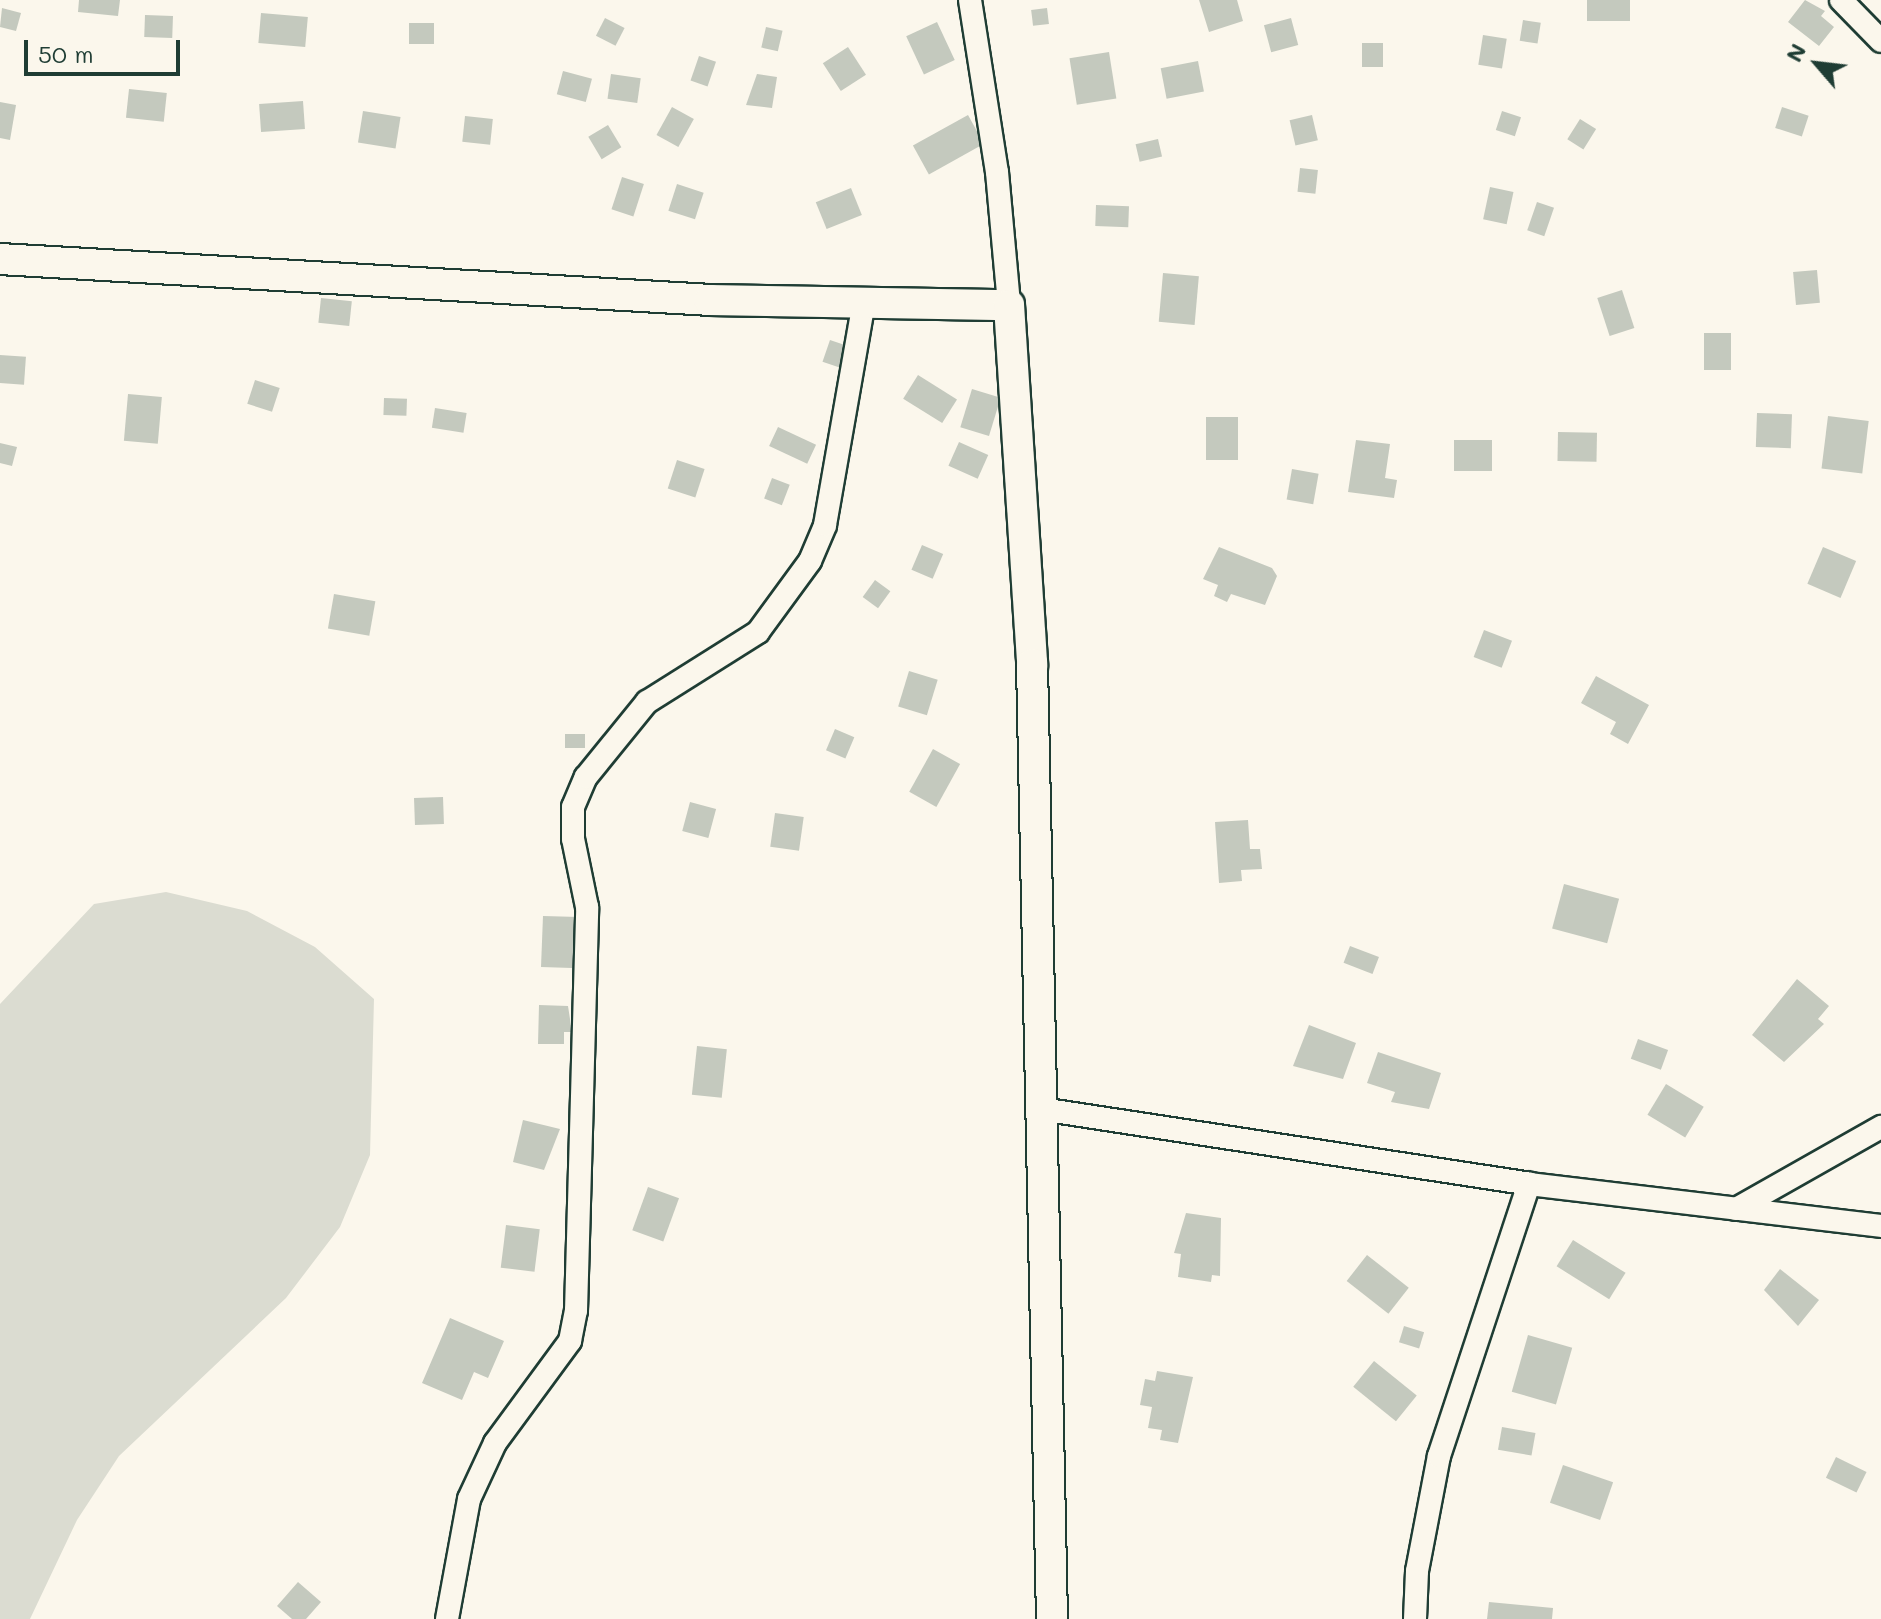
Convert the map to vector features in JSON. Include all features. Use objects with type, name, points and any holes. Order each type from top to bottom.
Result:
[{"type":"street","points":[[970,0],[997,172],[1009,305],[1032,664],[1052,1619]]},
{"type":"street","points":[[1841,0],[1881,41]]},
{"type":"street","points":[[0,259],[710,300],[1009,305]]},
{"type":"street","points":[[447,1619],[469,1499],[495,1443],[570,1341],[576,1311],[587,907],[573,839],[573,807],[586,777],[647,702],[758,632],[810,561],[825,525],[864,302]]},
{"type":"street","points":[[1041,1109],[1529,1184],[1881,1226]]},
{"type":"street","points":[[1736,1209],[1881,1127]]},
{"type":"street","points":[[1415,1619],[1417,1571],[1439,1456],[1529,1184]]},
{"type":"shaded area","points":[[166,892],[247,911],[315,947],[374,999],[370,1155],[340,1227],[286,1298],[119,1456],[77,1520],[30,1619],[0,1619],[0,1004],[94,904]]},
{"type":"building","points":[[79,0],[120,0],[118,16],[78,12]]},
{"type":"building","points":[[1199,0],[1237,0],[1243,21],[1209,32]]},
{"type":"building","points":[[1587,0],[1630,0],[1630,21],[1587,21]]},
{"type":"building","points":[[1805,0],[1825,11],[1821,16],[1834,27],[1819,46],[1788,22]]},
{"type":"building","points":[[2,8],[21,13],[16,31],[0,27]]},
{"type":"building","points":[[1047,8],[1049,24],[1033,26],[1031,10]]},
{"type":"building","points":[[261,13],[308,17],[305,47],[258,43]]},
{"type":"building","points":[[145,15],[173,16],[172,38],[144,37]]},
{"type":"building","points":[[605,18],[625,28],[616,46],[596,36]]},
{"type":"building","points":[[1291,18],[1298,45],[1271,52],[1264,25]]},
{"type":"building","points":[[1523,20],[1541,23],[1537,44],[1520,41]]},
{"type":"building","points":[[937,22],[955,60],[924,74],[906,36]]},
{"type":"building","points":[[409,23],[434,23],[434,44],[409,44]]},
{"type":"building","points":[[766,27],[783,31],[778,51],[761,47]]},
{"type":"building","points":[[1483,35],[1507,39],[1502,68],[1478,65]]},
{"type":"building","points":[[1362,43],[1383,43],[1383,67],[1362,67]]},
{"type":"building","points":[[848,47],[866,75],[841,91],[823,63]]},
{"type":"building","points":[[1109,52],[1116,98],[1077,105],[1069,58]]},
{"type":"building","points":[[699,56],[716,62],[708,86],[691,81]]},
{"type":"building","points":[[1198,61],[1204,91],[1167,99],[1161,68]]},
{"type":"building","points":[[563,71],[592,79],[586,102],[557,94]]},
{"type":"building","points":[[611,74],[641,78],[637,103],[608,99]]},
{"type":"building","points":[[757,74],[777,77],[772,108],[746,105]]},
{"type":"building","points":[[129,89],[167,93],[164,122],[126,118]]},
{"type":"building","points":[[303,101],[305,129],[261,132],[259,104]]},
{"type":"building","points":[[0,102],[16,105],[10,140],[0,138]]},
{"type":"building","points":[[672,107],[694,119],[678,147],[656,135]]},
{"type":"building","points":[[1782,107],[1809,116],[1802,137],[1775,128]]},
{"type":"building","points":[[363,111],[401,117],[396,149],[358,143]]},
{"type":"building","points":[[1502,111],[1521,117],[1515,136],[1496,130]]},
{"type":"building","points":[[968,115],[984,144],[929,174],[913,146]]},
{"type":"building","points":[[1312,115],[1318,140],[1295,146],[1290,120]]},
{"type":"building","points":[[465,116],[493,119],[490,145],[462,142]]},
{"type":"building","points":[[1580,119],[1596,129],[1583,149],[1567,139]]},
{"type":"building","points":[[608,125],[621,147],[602,159],[588,137]]},
{"type":"building","points":[[1158,139],[1162,157],[1140,162],[1136,144]]},
{"type":"building","points":[[1300,168],[1318,170],[1315,194],[1297,192]]},
{"type":"building","points":[[622,177],[644,184],[633,216],[611,209]]},
{"type":"building","points":[[677,184],[704,193],[695,219],[668,211]]},
{"type":"building","points":[[1490,187],[1513,192],[1507,224],[1483,219]]},
{"type":"building","points":[[851,188],[862,215],[827,229],[816,202]]},
{"type":"building","points":[[1537,202],[1554,208],[1544,236],[1527,230]]},
{"type":"building","points":[[1096,205],[1129,206],[1128,227],[1095,226]]},
{"type":"building","points":[[1817,270],[1820,303],[1796,305],[1793,272]]},
{"type":"building","points":[[1163,273],[1199,276],[1195,325],[1159,322]]},
{"type":"building","points":[[1622,290],[1634,328],[1610,336],[1597,298]]},
{"type":"building","points":[[321,298],[352,301],[349,326],[318,323]]},
{"type":"building","points":[[1704,333],[1731,333],[1731,370],[1704,370]]},
{"type":"building","points":[[830,340],[847,346],[840,368],[823,362]]},
{"type":"building","points":[[0,355],[26,357],[24,385],[0,383]]},
{"type":"building","points":[[918,375],[957,399],[942,423],[903,399]]},
{"type":"building","points":[[255,380],[280,388],[272,412],[247,404]]},
{"type":"building","points":[[972,389],[1001,398],[989,436],[960,427]]},
{"type":"building","points":[[128,394],[162,397],[158,444],[124,441]]},
{"type":"building","points":[[384,398],[407,399],[406,416],[383,415]]},
{"type":"building","points":[[435,408],[467,413],[463,433],[432,428]]},
{"type":"building","points":[[1757,413],[1792,414],[1791,448],[1756,447]]},
{"type":"building","points":[[1828,416],[1869,421],[1862,474],[1822,469]]},
{"type":"building","points":[[1206,417],[1238,417],[1238,460],[1206,460]]},
{"type":"building","points":[[778,427],[816,445],[807,464],[769,446]]},
{"type":"building","points":[[1558,432],[1597,433],[1596,462],[1557,461]]},
{"type":"building","points":[[1356,440],[1390,444],[1385,478],[1397,480],[1394,498],[1348,492]]},
{"type":"building","points":[[1454,440],[1492,440],[1492,471],[1454,471]]},
{"type":"building","points":[[959,442],[988,455],[978,479],[948,466]]},
{"type":"building","points":[[0,443],[17,447],[12,466],[0,463]]},
{"type":"building","points":[[677,460],[705,469],[695,497],[668,489]]},
{"type":"building","points":[[1292,469],[1319,474],[1313,504],[1287,500]]},
{"type":"building","points":[[772,478],[790,485],[782,505],[764,499]]},
{"type":"building","points":[[922,545],[943,554],[933,579],[911,570]]},
{"type":"building","points":[[1219,547],[1272,568],[1277,576],[1265,605],[1231,594],[1227,602],[1214,596],[1218,585],[1203,579]]},
{"type":"building","points":[[1823,547],[1856,561],[1841,598],[1807,584]]},
{"type":"building","points":[[875,580],[890,591],[878,608],[863,597]]},
{"type":"building","points":[[334,594],[375,601],[369,636],[328,628]]},
{"type":"building","points":[[1484,630],[1512,641],[1502,668],[1474,657]]},
{"type":"building","points":[[909,671],[938,680],[927,715],[898,706]]},
{"type":"building","points":[[1596,676],[1649,705],[1628,744],[1610,734],[1616,722],[1581,703]]},
{"type":"building","points":[[835,729],[854,737],[845,758],[826,750]]},
{"type":"building","points":[[565,734],[585,734],[585,748],[565,748]]},
{"type":"building","points":[[933,749],[960,764],[936,807],[909,792]]},
{"type":"building","points":[[443,797],[444,824],[415,825],[414,798]]},
{"type":"building","points":[[690,802],[716,809],[708,838],[682,831]]},
{"type":"building","points":[[775,813],[804,817],[799,851],[770,847]]},
{"type":"building","points":[[1248,820],[1250,849],[1260,849],[1262,869],[1241,870],[1242,881],[1219,883],[1215,822]]},
{"type":"building","points":[[1564,884],[1619,899],[1607,943],[1552,928]]},
{"type":"building","points":[[543,916],[579,917],[572,968],[541,967]]},
{"type":"building","points":[[1350,946],[1379,957],[1372,974],[1344,963]]},
{"type":"building","points":[[1797,979],[1829,1006],[1818,1019],[1824,1024],[1784,1062],[1752,1035]]},
{"type":"building","points":[[539,1005],[568,1006],[572,1032],[564,1032],[564,1044],[538,1044]]},
{"type":"building","points":[[1309,1025],[1356,1043],[1343,1079],[1293,1066]]},
{"type":"building","points":[[1638,1039],[1668,1050],[1661,1070],[1631,1059]]},
{"type":"building","points":[[697,1046],[727,1049],[722,1098],[692,1095]]},
{"type":"building","points":[[1378,1052],[1441,1073],[1429,1109],[1391,1102],[1395,1092],[1367,1083]]},
{"type":"building","points":[[1666,1084],[1704,1107],[1685,1138],[1647,1115]]},
{"type":"building","points":[[523,1120],[560,1129],[544,1170],[513,1162]]},
{"type":"building","points":[[648,1187],[679,1198],[663,1242],[632,1230]]},
{"type":"building","points":[[1186,1213],[1221,1218],[1220,1276],[1212,1275],[1211,1282],[1178,1277],[1181,1254],[1174,1253]]},
{"type":"building","points":[[506,1225],[540,1229],[535,1272],[501,1268]]},
{"type":"building","points":[[1573,1240],[1626,1273],[1609,1299],[1557,1266]]},
{"type":"building","points":[[1367,1255],[1409,1288],[1388,1314],[1347,1281]]},
{"type":"building","points":[[1780,1269],[1819,1300],[1798,1326],[1764,1290]]},
{"type":"building","points":[[450,1318],[504,1341],[488,1378],[474,1372],[462,1400],[422,1383]]},
{"type":"building","points":[[1404,1326],[1424,1332],[1419,1348],[1399,1342]]},
{"type":"building","points":[[1528,1335],[1572,1348],[1556,1404],[1512,1392]]},
{"type":"building","points":[[1374,1361],[1417,1396],[1396,1421],[1353,1387]]},
{"type":"building","points":[[1157,1371],[1193,1377],[1178,1443],[1160,1440],[1162,1430],[1148,1428],[1152,1407],[1140,1405],[1145,1379],[1155,1381]]},
{"type":"building","points":[[1502,1427],[1535,1433],[1531,1456],[1498,1450]]},
{"type":"building","points":[[1836,1457],[1867,1472],[1856,1493],[1826,1478]]},
{"type":"building","points":[[1563,1465],[1613,1482],[1600,1520],[1550,1503]]},
{"type":"building","points":[[298,1582],[321,1602],[306,1619],[292,1619],[277,1606]]},
{"type":"building","points":[[1489,1602],[1553,1608],[1552,1619],[1487,1619]]}]
